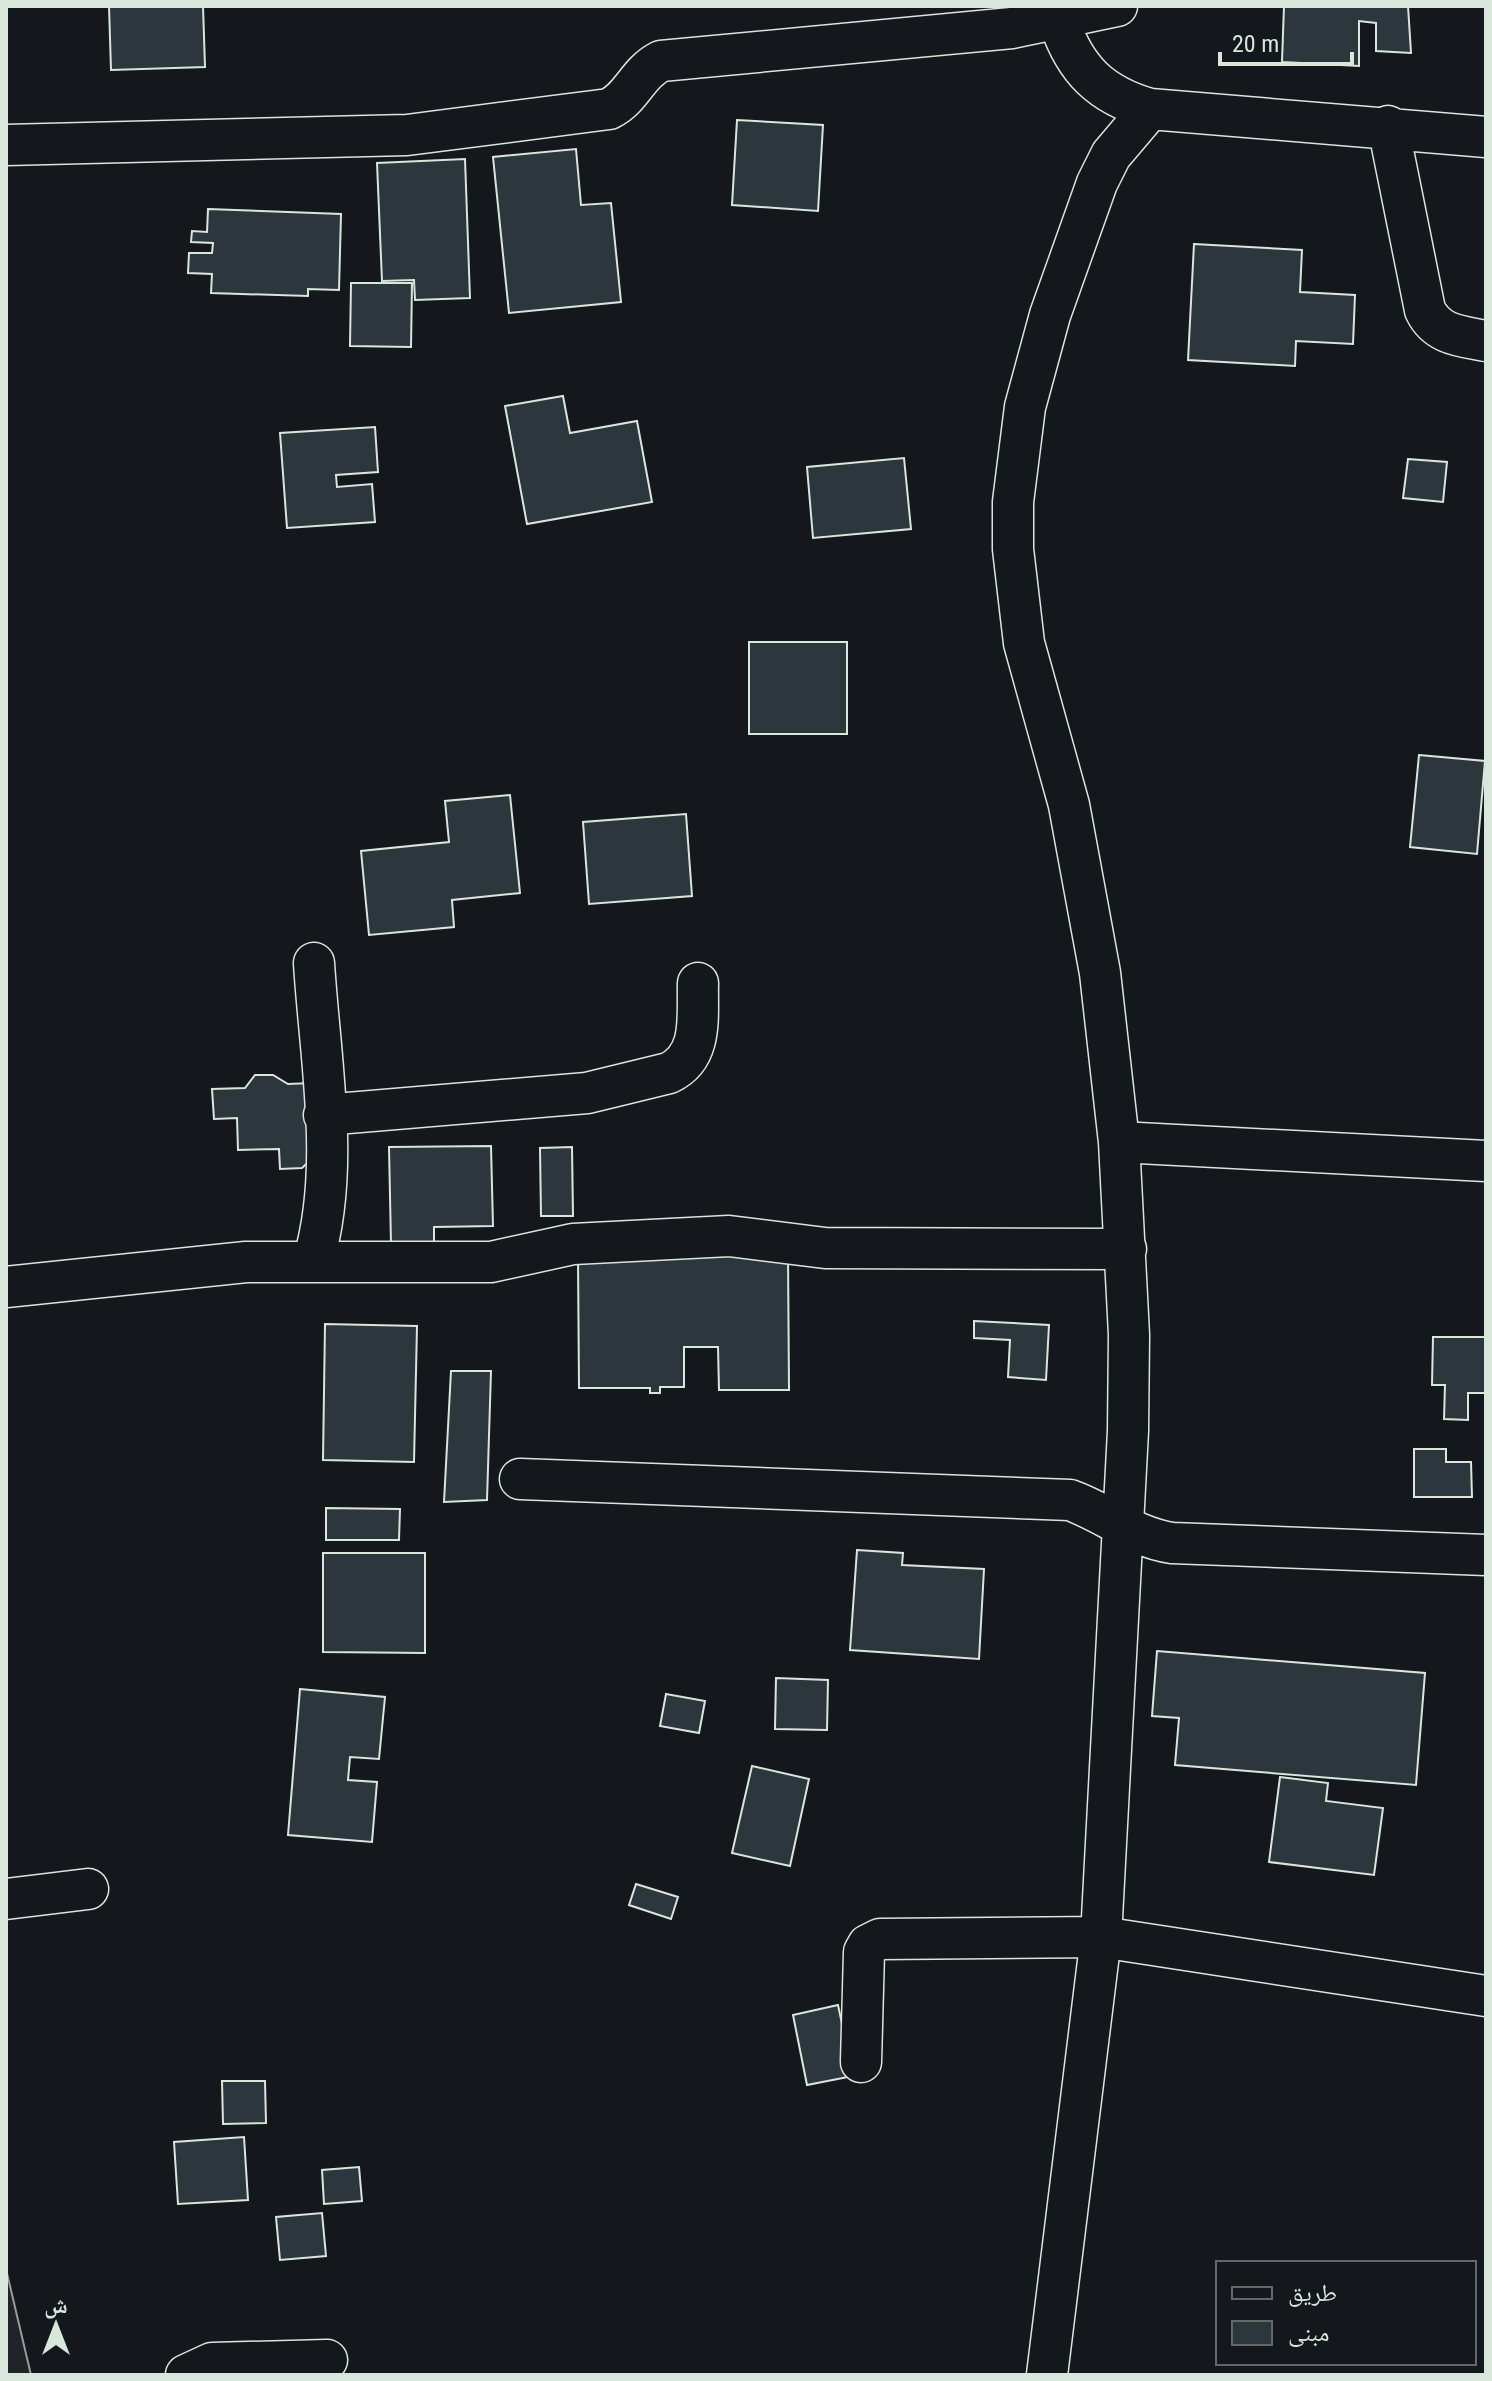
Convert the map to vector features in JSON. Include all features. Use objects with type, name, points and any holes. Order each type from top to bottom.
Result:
[{"type":"street","points":[[6,145],[374,136],[472,129],[609,109],[627,97],[649,67],[661,61],[803,50],[1059,21],[1117,6]]},
{"type":"street","points":[[1059,21],[1067,46],[1081,69],[1100,88],[1124,101],[1150,109],[1388,126],[1486,137]]},
{"type":"street","points":[[1047,2375],[1101,1937],[1128,1431],[1126,1249],[1112,1057],[1086,889],[1069,805],[1024,643],[1013,549],[1013,502],[1025,407],[1050,315],[1097,183],[1111,155],[1150,109]]},
{"type":"street","points":[[1388,126],[1425,310],[1430,320],[1446,333],[1486,341]]},
{"type":"street","points":[[313,1262],[327,1195],[314,963]]},
{"type":"street","points":[[324,1115],[587,1093],[669,1073],[680,1067],[694,1049],[698,983]]},
{"type":"street","points":[[1119,1142],[1486,1161]]},
{"type":"street","points":[[6,1287],[96,1281],[213,1265],[491,1262],[573,1244],[729,1236],[825,1248],[1126,1249]]},
{"type":"street","points":[[520,1479],[1070,1500],[1138,1536],[1172,1543],[1486,1555]]},
{"type":"street","points":[[6,1899],[88,1889]]},
{"type":"street","points":[[861,2062],[864,1952],[874,1941],[1101,1937],[1486,1996]]},
{"type":"street","points":[[186,2375],[212,2363],[327,2360]]},
{"type":"shaded area","points":[[6,2269],[31,2375],[6,2375]]},
{"type":"building","points":[[109,6],[203,6],[205,67],[111,70]]},
{"type":"building","points":[[1284,6],[1408,6],[1411,53],[1376,51],[1376,23],[1359,21],[1359,66],[1282,62]]},
{"type":"building","points":[[737,120],[823,125],[818,211],[732,205]]},
{"type":"building","points":[[576,149],[581,205],[611,203],[621,302],[509,313],[493,157]]},
{"type":"building","points":[[465,159],[470,298],[415,300],[414,280],[382,281],[377,163]]},
{"type":"building","points":[[208,209],[341,214],[339,290],[308,289],[308,296],[211,293],[212,274],[188,273],[189,253],[212,253],[213,243],[191,242],[192,231],[207,232]]},
{"type":"building","points":[[1194,244],[1302,250],[1300,292],[1355,295],[1353,344],[1296,341],[1295,366],[1188,360]]},
{"type":"building","points":[[351,283],[412,283],[411,347],[350,346]]},
{"type":"building","points":[[563,396],[570,433],[637,421],[652,502],[527,524],[505,406]]},
{"type":"building","points":[[375,427],[378,472],[336,475],[337,487],[372,484],[375,522],[287,528],[280,433]]},
{"type":"building","points":[[904,458],[911,529],[813,538],[807,467]]},
{"type":"building","points":[[1408,459],[1447,462],[1443,502],[1403,498]]},
{"type":"building","points":[[749,642],[847,642],[847,734],[749,734]]},
{"type":"building","points":[[1419,755],[1485,761],[1477,854],[1410,847]]},
{"type":"building","points":[[510,795],[520,893],[452,900],[454,927],[369,935],[361,851],[449,842],[445,801]]},
{"type":"building","points":[[686,814],[692,896],[589,904],[583,822]]},
{"type":"building","points":[[255,1075],[273,1075],[288,1084],[312,1083],[316,1155],[302,1168],[280,1169],[279,1149],[238,1150],[237,1118],[214,1119],[212,1089],[245,1088]]},
{"type":"building","points":[[491,1146],[493,1226],[434,1227],[434,1243],[391,1244],[389,1147]]},
{"type":"building","points":[[572,1147],[573,1216],[541,1216],[540,1148]]},
{"type":"building","points":[[788,1255],[789,1390],[719,1390],[718,1347],[684,1347],[684,1387],[660,1387],[660,1393],[650,1393],[650,1388],[579,1388],[578,1259]]},
{"type":"building","points":[[974,1321],[1049,1325],[1046,1380],[1008,1377],[1010,1340],[974,1338]]},
{"type":"building","points":[[325,1324],[417,1326],[414,1462],[323,1460]]},
{"type":"building","points":[[1433,1337],[1486,1337],[1486,1393],[1468,1393],[1468,1420],[1444,1419],[1445,1385],[1432,1385]]},
{"type":"building","points":[[451,1371],[491,1371],[487,1500],[444,1502]]},
{"type":"building","points":[[1414,1449],[1446,1449],[1446,1462],[1471,1462],[1472,1497],[1414,1497]]},
{"type":"building","points":[[326,1508],[400,1509],[399,1540],[326,1540]]},
{"type":"building","points":[[857,1550],[903,1553],[902,1565],[984,1569],[979,1659],[850,1650]]},
{"type":"building","points":[[323,1553],[425,1553],[425,1653],[323,1652]]},
{"type":"building","points":[[1157,1651],[1425,1673],[1416,1785],[1175,1765],[1179,1718],[1152,1716]]},
{"type":"building","points":[[776,1678],[828,1680],[827,1730],[775,1729]]},
{"type":"building","points":[[300,1689],[385,1697],[379,1759],[350,1757],[348,1780],[377,1782],[372,1842],[288,1835]]},
{"type":"building","points":[[666,1694],[705,1701],[699,1733],[660,1726]]},
{"type":"building","points":[[752,1766],[809,1779],[790,1866],[732,1853]]},
{"type":"building","points":[[1280,1777],[1328,1783],[1326,1801],[1383,1808],[1374,1875],[1269,1862]]},
{"type":"building","points":[[636,1884],[678,1897],[671,1919],[629,1905]]},
{"type":"building","points":[[838,2005],[853,2076],[807,2085],[793,2015]]},
{"type":"building","points":[[222,2081],[265,2081],[266,2123],[223,2124]]},
{"type":"building","points":[[244,2137],[248,2200],[178,2204],[174,2142]]},
{"type":"building","points":[[359,2167],[362,2201],[324,2204],[322,2170]]},
{"type":"building","points":[[322,2213],[326,2256],[280,2260],[276,2217]]}]
